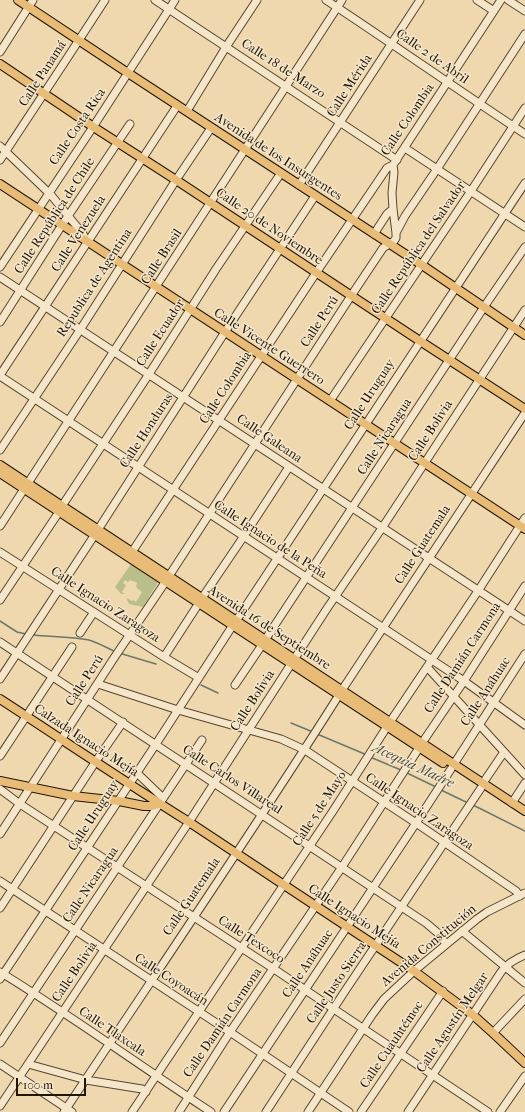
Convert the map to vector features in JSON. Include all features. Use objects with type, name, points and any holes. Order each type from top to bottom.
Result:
[{"type":"main road","name":"Avenida de los Insurgentes","points":[[18,0],[31,4],[79,40],[186,112],[422,265],[525,335]]},
{"type":"main road","name":"Calle 20 de Noviembre","points":[[0,64],[93,127],[525,409]]},
{"type":"main road","name":"Calle Vicente Guerrero","points":[[0,184],[522,528]]},
{"type":"main road","name":"Avenida 16 de Septiembre","points":[[0,465],[26,486],[60,509],[389,724],[482,786],[525,817]]},
{"type":"main road","name":"Avenida 16 de Septiembre","points":[[0,473],[26,486]]},
{"type":"main road","name":"Avenida 16 de Septiembre","points":[[96,532],[132,552],[167,579]]},
{"type":"main road","name":"Calzada Ignacio Mejía","points":[[0,699],[62,740],[161,801]]},
{"type":"main road","points":[[0,781],[73,796],[118,801],[144,806],[152,806],[161,801]]},
{"type":"main road","name":"Avenida 16 de Septiembre","points":[[482,786],[525,811]]},
{"type":"main road","name":"Calle Ignacio Mejía","points":[[161,801],[189,822],[414,970],[473,1015],[524,1061]]},
{"type":"street","name":"Calle Panamá","points":[[0,160],[105,0]]},
{"type":"street","name":"Calle 18 de Marzo","points":[[155,0],[341,122],[395,162]]},
{"type":"street","name":"Calle Costa Rica","points":[[0,267],[175,0]]},
{"type":"street","points":[[186,112],[257,0]]},
{"type":"street","name":"Calle 2 de Abril","points":[[326,0],[525,134]]},
{"type":"street","name":"Calle Brasil","points":[[0,526],[342,0]]},
{"type":"street","name":"Calle Mérida","points":[[299,185],[420,0]]},
{"type":"street","points":[[477,0],[494,11]]},
{"type":"street","name":"Calle Colombia","points":[[132,552],[174,491],[316,273],[387,168],[395,162],[501,0]]},
{"type":"street","points":[[508,0],[525,11]]},
{"type":"street","points":[[0,52],[31,4]]},
{"type":"street","points":[[396,233],[405,216],[525,34]]},
{"type":"street","name":"Calle Venezuela","points":[[0,376],[87,241],[178,106]]},
{"type":"street","name":"Calle República del Salvador","points":[[330,401],[471,192],[512,126],[525,108]]},
{"type":"street","name":"Calle República de Chile","points":[[0,322],[62,225],[130,124]]},
{"type":"street","name":"Republica de Agentina","points":[[0,450],[211,128]]},
{"type":"street","points":[[0,146],[49,193],[83,234],[87,241]]},
{"type":"street","points":[[404,148],[525,227]]},
{"type":"street","points":[[395,162],[392,209],[396,233]]},
{"type":"street","name":"Calle Ecuador","points":[[0,600],[149,374],[190,309],[281,173]]},
{"type":"street","name":"Calle Uruguay","points":[[1,975],[156,744],[234,623],[525,182]]},
{"type":"street","name":"Calle Honduras","points":[[0,679],[315,196]]},
{"type":"street","points":[[374,234],[392,209]]},
{"type":"street","name":"Calle Perú","points":[[0,834],[351,296],[383,248],[394,241],[396,238],[396,233]]},
{"type":"street","name":"Calle Nicaragua","points":[[235,685],[525,247]]},
{"type":"street","name":"Calle Galeana","points":[[0,277],[184,396],[323,490],[525,621]]},
{"type":"street","name":"Calle Bolivia","points":[[0,1106],[189,822],[335,597],[525,310]]},
{"type":"street","name":"Calle Ignacio de la Peña","points":[[0,376],[524,721]]},
{"type":"street","name":"Calle Guatemala","points":[[68,1111],[86,1080],[151,980],[194,918],[305,750],[383,628],[525,413]]},
{"type":"street","points":[[164,657],[289,467]]},
{"type":"street","name":"Calle 5 de Mayo","points":[[132,1112],[353,781],[431,660],[522,528],[525,518]]},
{"type":"street","name":"Calle Ignacio Zaragoza","points":[[0,552],[164,657],[197,681]]},
{"type":"street","name":"Calle Damián Carmona","points":[[179,1112],[230,1032],[274,969],[385,802],[420,745],[464,681],[525,586]]},
{"type":"street","points":[[80,633],[94,612]]},
{"type":"street","name":"Calle Carlos Villareal","points":[[0,642],[402,907],[433,928],[446,944]]},
{"type":"street","points":[[0,756],[72,647]]},
{"type":"street","name":"Calle Anáhuac","points":[[224,1112],[416,823],[525,654]]},
{"type":"street","points":[[427,667],[525,775]]},
{"type":"street","name":"Calle Ignacio Zaragoza","points":[[98,684],[178,710],[281,739],[305,750],[385,802],[516,892],[522,894]]},
{"type":"street","points":[[0,908],[123,722]]},
{"type":"street","name":"Calle Nicaragua","points":[[0,1043],[202,740]]},
{"type":"street","name":"Calle Justo Sierra","points":[[266,1112],[504,752]]},
{"type":"street","points":[[136,773],[161,801]]},
{"type":"street","points":[[512,803],[525,783]]},
{"type":"street","name":"Calle Texcoco","points":[[0,789],[53,826],[274,969],[488,1112]]},
{"type":"street","name":"Calle Coyoacán","points":[[0,881],[349,1112]]},
{"type":"street","name":"Avenida Constitución","points":[[308,1112],[372,1015],[384,1000],[414,970],[462,931],[488,912],[522,894]]},
{"type":"street","points":[[462,931],[525,983]]},
{"type":"street","name":"Calle Agustín Melgar","points":[[408,1112],[506,966],[525,955]]},
{"type":"street","name":"Calle Tlaxcala","points":[[1,975],[33,993],[211,1112]]},
{"type":"street","name":"Calle Cuauhtémoc","points":[[361,1112],[443,991]]},
{"type":"street","points":[[494,1033],[525,999]]},
{"type":"street","points":[[0,1064],[68,1111]]},
{"type":"street","points":[[28,1064],[86,1080],[142,1089],[146,1092]]},
{"type":"street","points":[[500,1112],[525,1076]]},
{"type":"green space","points":[[131,564],[158,582],[143,607],[129,604],[127,600],[127,598],[136,602],[142,592],[136,587],[137,583],[130,580],[128,582],[125,580],[123,583],[126,585],[122,592],[125,594],[121,594],[115,587]]},
{"type":"waterway","name":"Acequia Madre","points":[[0,621],[17,632],[26,634]]},
{"type":"waterway","name":"Acequia Madre","points":[[32,635],[89,640],[116,652]]},
{"type":"waterway","name":"Acequia Madre","points":[[119,653],[156,664]]},
{"type":"waterway","name":"Acequia Madre","points":[[201,685],[218,693]]},
{"type":"waterway","name":"Acequia Madre","points":[[291,723],[313,732]]},
{"type":"waterway","name":"Acequia Madre","points":[[317,734],[367,755]]},
{"type":"waterway","name":"Acequia Madre","points":[[370,757],[401,770]]},
{"type":"waterway","name":"Acequia Madre","points":[[407,773],[436,787]]},
{"type":"waterway","name":"Acequia Madre","points":[[441,790],[468,803]]},
{"type":"waterway","name":"Acequia Madre","points":[[473,805],[525,831]]}]
